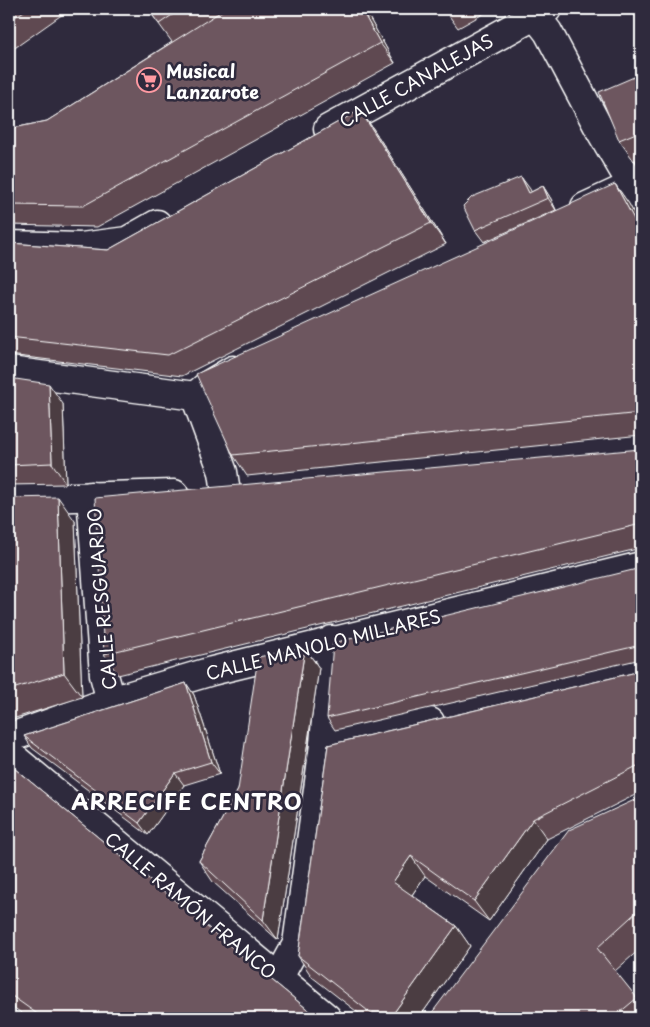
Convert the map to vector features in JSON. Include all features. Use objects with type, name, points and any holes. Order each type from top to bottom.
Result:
[{"type":"street","name":"CALLE CANALEJAS","points":[[310,139],[537,10]]},
{"type":"street","points":[[537,10],[638,189],[561,217]]},
{"type":"street","points":[[9,245],[81,247],[126,241],[179,212]]},
{"type":"street","points":[[9,371],[195,396],[208,385],[259,356]]},
{"type":"street","points":[[195,396],[224,472],[226,492]]},
{"type":"street","points":[[9,498],[255,491]]},
{"type":"street","name":"CALLE RESGUARDO","points":[[91,496],[104,675],[111,701]]},
{"type":"street","name":"CALLE MANOLO MILLARES","points":[[9,738],[111,701],[212,671],[332,640],[641,566]]},
{"type":"street","points":[[279,978],[297,944],[324,745],[332,640]]},
{"type":"street","points":[[324,745],[458,716]]},
{"type":"street","name":"CALLE RAMÓN FRANCO","points":[[9,754],[326,1018]]},
{"type":"building","points":[[9,9],[27,9],[9,21]]},
{"type":"building","points":[[148,9],[181,9],[159,24]]},
{"type":"building","points":[[225,9],[361,9],[380,43],[83,206],[9,205],[9,129],[47,121]]},
{"type":"building","points":[[641,74],[641,131],[619,140],[599,92]]},
{"type":"building","points":[[360,110],[431,223],[168,355],[9,337],[9,243],[108,250]]},
{"type":"building","points":[[521,177],[529,193],[543,186],[548,198],[475,230],[463,206],[472,197]]},
{"type":"building","points":[[615,184],[641,232],[641,413],[233,455],[196,374]]},
{"type":"building","points":[[9,378],[49,384],[52,463],[9,465]]},
{"type":"building","points":[[641,449],[641,524],[104,654],[95,498]]},
{"type":"building","points":[[58,497],[64,673],[9,690],[9,498]]},
{"type":"building","points":[[641,568],[641,645],[327,718],[333,643]]},
{"type":"building","points":[[305,648],[263,920],[199,861],[238,790],[258,657]]},
{"type":"building","points":[[641,671],[641,764],[533,819],[474,901],[411,856],[393,882],[456,926],[390,1018],[377,1018],[298,956],[328,745]]},
{"type":"building","points":[[186,683],[211,762],[175,773],[139,823],[24,736]]},
{"type":"building","points":[[9,764],[318,1018],[43,1018],[9,994]]},
{"type":"building","points":[[641,797],[641,908],[597,948],[637,998],[613,1018],[428,1018],[569,830]]},
{"type":"place","name":"Musical Lanzarote","points":[[149,80]]},
{"type":"district","name":"ARRECIFE CENTRO","points":[[187,800]]}]
